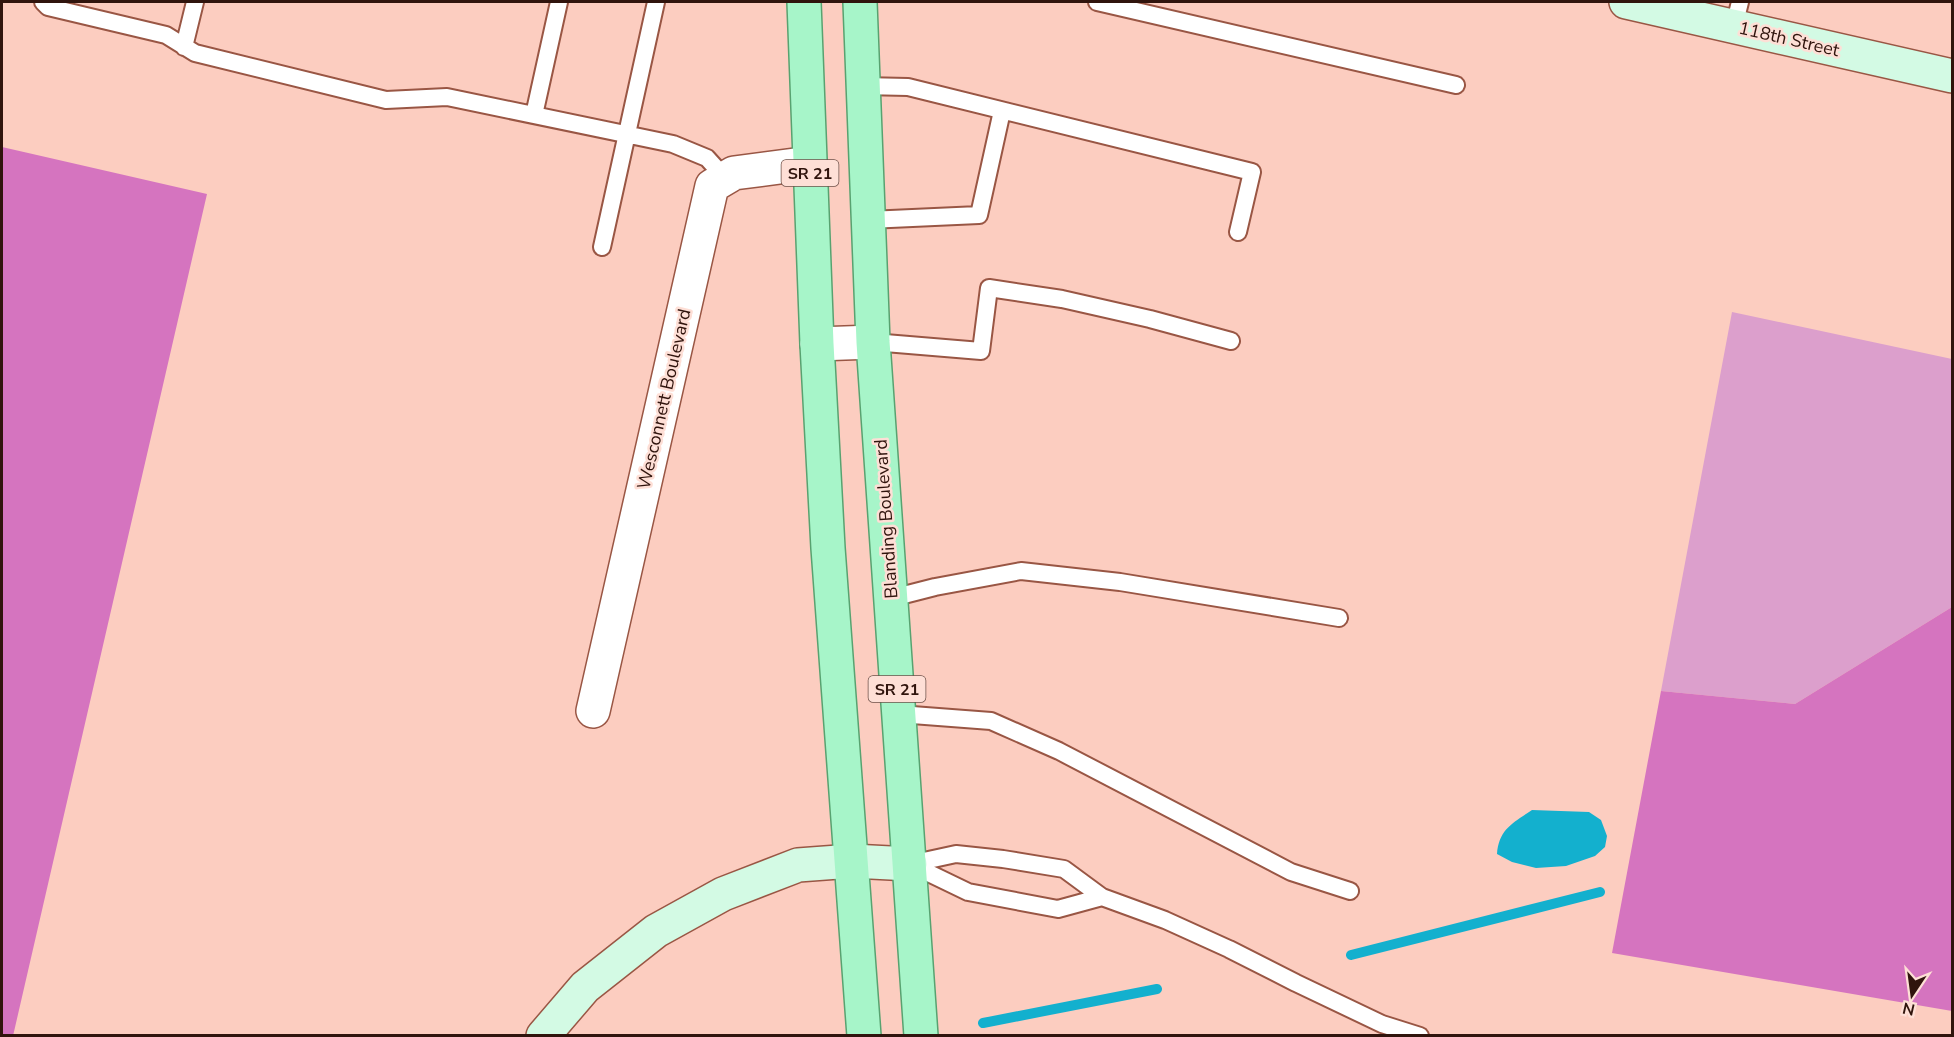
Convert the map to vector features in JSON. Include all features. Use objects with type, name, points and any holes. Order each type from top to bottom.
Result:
[{"type":"main road","name":"SR 21","points":[[804,2],[817,344],[828,548],[864,1035]]},
{"type":"main road","name":"Blanding Boulevard","points":[[860,2],[873,342],[921,1035]]},
{"type":"street","name":"118th Street","points":[[1626,2],[1737,14],[1953,76]]},
{"type":"street","points":[[725,178],[734,173],[810,163]]},
{"type":"street","name":"Wesconnett Boulevard","points":[[593,711],[712,186],[725,178]]},
{"type":"street","points":[[817,344],[873,342]]},
{"type":"street","points":[[543,1035],[585,987],[656,932],[723,894],[798,865],[852,861],[910,864]]},
{"type":"lane","points":[[43,2],[48,7],[166,35],[195,53],[386,100],[447,97],[673,144],[707,158],[725,178]]},
{"type":"lane","points":[[184,46],[195,2]]},
{"type":"lane","points":[[534,115],[559,2]]},
{"type":"lane","points":[[602,247],[656,2]]},
{"type":"lane","points":[[1096,2],[1456,85]]},
{"type":"lane","points":[[862,86],[908,87],[1252,172],[1238,232]]},
{"type":"lane","points":[[868,220],[979,215],[1002,111]]},
{"type":"lane","points":[[873,342],[981,351],[989,288],[1062,299],[1150,319],[1231,341]]},
{"type":"lane","points":[[892,598],[935,587],[1022,572],[1119,582],[1339,618]]},
{"type":"lane","points":[[899,714],[991,721],[1059,751],[1291,872],[1350,891]]},
{"type":"lane","points":[[910,864],[956,854],[1064,869],[1102,897],[1164,920],[1229,949],[1296,984],[1382,1024],[1420,1035]]},
{"type":"lane","points":[[910,864],[968,892],[1058,909],[1102,897]]},
{"type":"shaded area","points":[[2,147],[207,194],[13,1036],[2,1035]]},
{"type":"shaded area","points":[[1732,312],[1952,359],[1952,607],[1795,704],[1661,691]]},
{"type":"shaded area","points":[[1952,607],[1952,1011],[1612,953],[1661,691],[1795,704]]},
{"type":"water","points":[[1532,810],[1589,812],[1601,820],[1607,836],[1605,847],[1595,856],[1566,866],[1536,868],[1512,862],[1497,854],[1498,845],[1504,833],[1513,823]]},
{"type":"waterway","points":[[1351,955],[1600,892]]},
{"type":"waterway","points":[[983,1023],[1157,989]]}]
